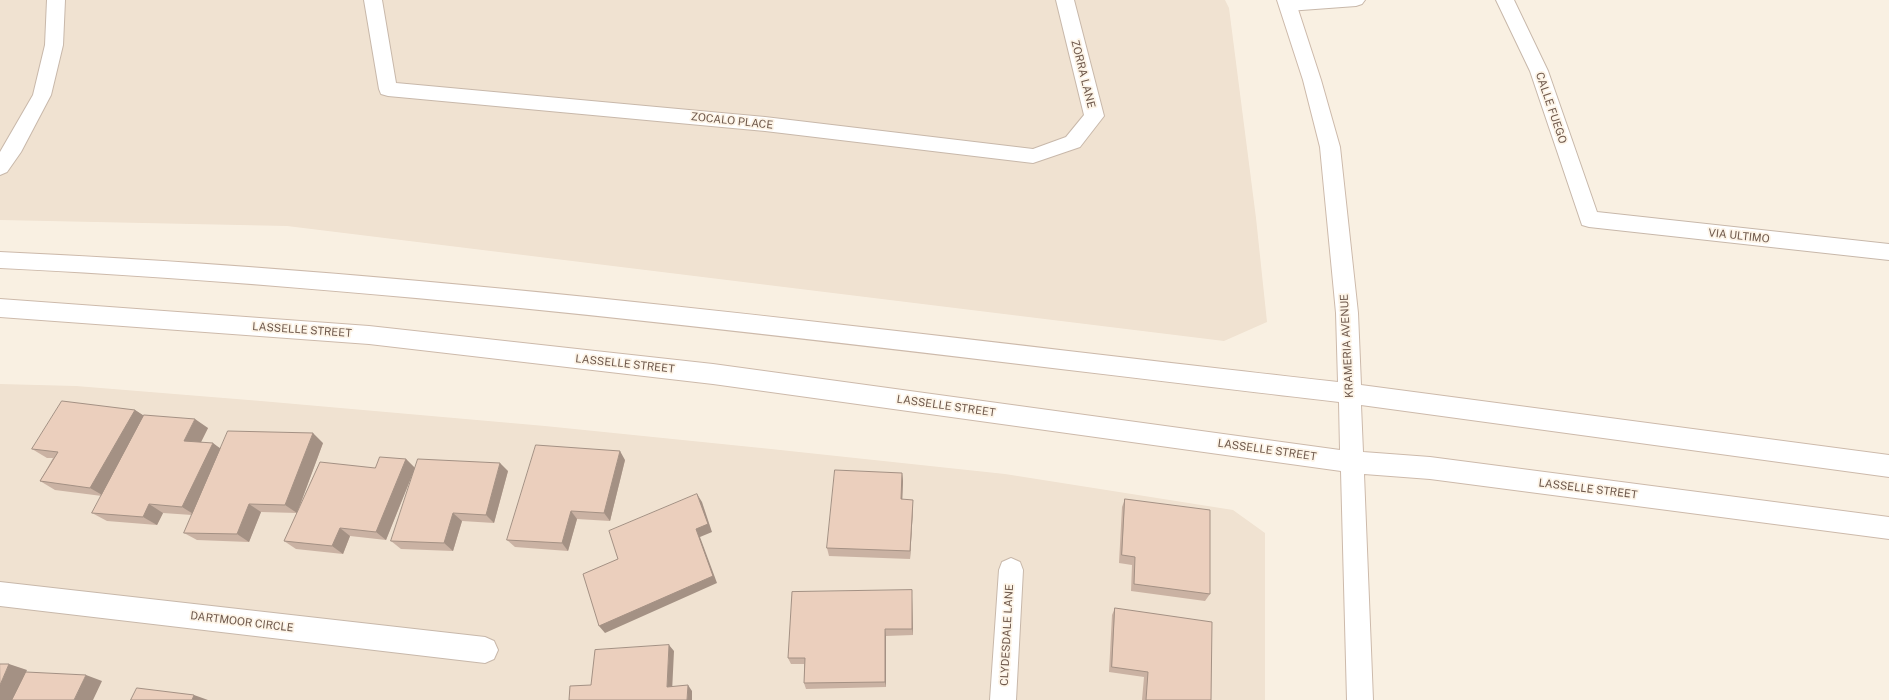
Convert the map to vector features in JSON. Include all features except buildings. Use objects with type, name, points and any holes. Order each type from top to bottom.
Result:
[{"type":"main road","points":[[0,167],[14,147],[42,95],[54,45],[56,0]]},
{"type":"main road","name":"ZOCALO PLACE","points":[[374,0],[388,89],[765,124],[1033,156],[1073,142]]},
{"type":"main road","name":"ZORRA LANE","points":[[1065,0],[1094,116],[1073,142]]},
{"type":"main road","points":[[1287,2],[1356,0]]},
{"type":"main road","name":"CALLE FUEGO","points":[[1504,0],[1539,71],[1589,219]]},
{"type":"main road","name":"KRAMERIA AVENUE","points":[[1287,2],[1312,80],[1330,147],[1347,313],[1360,700]]},
{"type":"main road","name":"VIA ULTIMO","points":[[1589,219],[1889,252]]},
{"type":"main road","points":[[0,260],[140,267],[424,288],[565,303],[1349,394],[1889,466]]},
{"type":"main road","name":"LASSELLE STREET","points":[[0,308],[369,335],[690,371],[1352,462],[1430,468],[1889,528]]},
{"type":"main road","name":"CLYDESDALE LANE","points":[[1003,700],[1011,570]]},
{"type":"main road","name":"DARTMOOR CIRCLE","points":[[0,594],[485,650]]},
{"type":"shaded area","points":[[0,0],[1225,0],[1229,8],[1256,218],[1267,322],[1224,341],[287,226],[0,220]]},
{"type":"shaded area","points":[[0,384],[76,386],[261,401],[545,426],[771,449],[1005,474],[1233,510],[1265,533],[1265,700],[0,700]]}]
